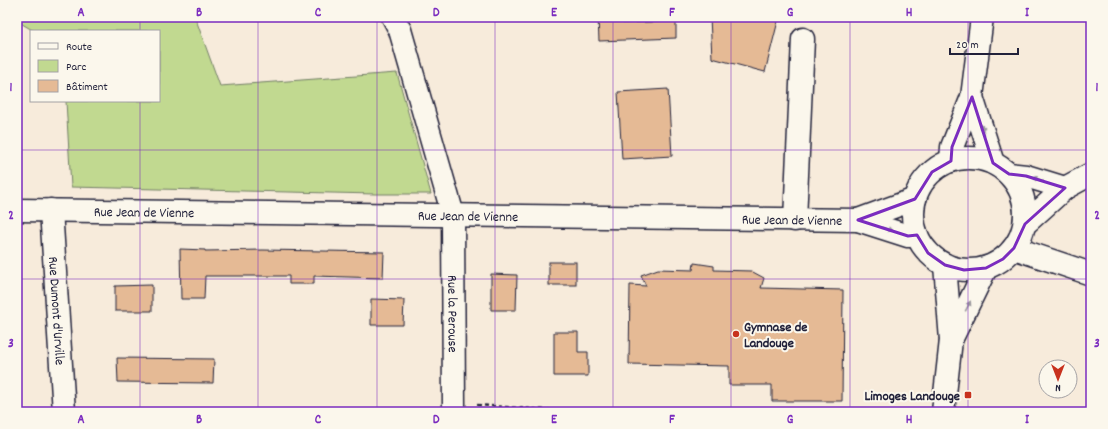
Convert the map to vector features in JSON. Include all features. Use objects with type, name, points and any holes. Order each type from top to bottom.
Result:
[{"type":"main road","name":"Rue la Perouse","points":[[393,17],[400,30],[453,216],[454,408]]},
{"type":"main road","points":[[951,161],[952,147],[972,97],[982,17]]},
{"type":"main road","points":[[795,220],[802,39]]},
{"type":"main road","points":[[972,97],[1001,169],[1017,184],[1023,196],[1026,210],[1025,224],[1021,236],[1014,248],[1003,259],[986,268],[964,270],[945,265],[928,253],[917,235],[913,218],[915,199],[920,187],[932,172],[942,165],[963,158],[974,158],[1001,169],[1065,188]]},
{"type":"main road","points":[[1025,224],[1065,188],[1091,174]]},
{"type":"main road","points":[[858,220],[915,199]]},
{"type":"main road","name":"Rue Jean de Vienne","points":[[17,210],[858,220],[908,236],[917,235]]},
{"type":"main road","name":"Rue Dumont d'Urville","points":[[51,210],[64,412]]},
{"type":"main road","points":[[1014,248],[1091,274]]},
{"type":"main road","points":[[943,412],[951,340],[945,265]]},
{"type":"main road","points":[[951,340],[986,268]]},
{"type":"path","points":[[454,408],[576,412]]},
{"type":"highlighted area","points":[[972,97],[993,163],[1009,174],[1026,176],[1065,188],[1025,224],[1014,248],[1003,259],[986,268],[964,270],[945,265],[928,253],[917,235],[908,236],[858,220],[915,199],[932,172],[951,161],[952,147]]},
{"type":"green space","points":[[17,17],[195,17],[220,86],[397,73],[431,194],[71,187],[66,102],[160,102],[160,30],[32,30],[17,21]]},
{"type":"green space","points":[[622,408],[776,412],[622,412]]},
{"type":"building","points":[[598,17],[623,17],[623,23],[676,21],[676,38],[599,41]]},
{"type":"building","points":[[710,17],[779,17],[765,72],[712,58]]},
{"type":"building","points":[[668,89],[672,156],[622,159],[618,92]]},
{"type":"building","points":[[180,249],[205,251],[263,250],[384,252],[383,278],[314,276],[314,284],[289,284],[289,276],[205,276],[204,299],[181,299]]},
{"type":"building","points":[[549,262],[576,262],[576,285],[549,285]]},
{"type":"building","name":"Gymnase de Landouge","points":[[694,263],[714,266],[714,270],[751,271],[764,278],[761,288],[843,290],[842,401],[772,401],[772,385],[729,385],[729,366],[629,364],[630,285],[646,286],[641,275],[658,269],[693,270]]},
{"type":"building","points":[[491,274],[517,275],[516,310],[491,310]]},
{"type":"building","points":[[152,285],[152,311],[115,311],[115,286]]},
{"type":"building","points":[[371,299],[404,300],[403,325],[371,325]]},
{"type":"building","points":[[554,332],[578,332],[578,352],[588,352],[588,376],[554,376]]},
{"type":"building","points":[[117,358],[214,359],[213,383],[118,382]]},
{"type":"place","name":"Gymnase de Landouge","points":[[736,334]]},
{"type":"place","name":"Limoges Landouge","points":[[968,395]]}]
